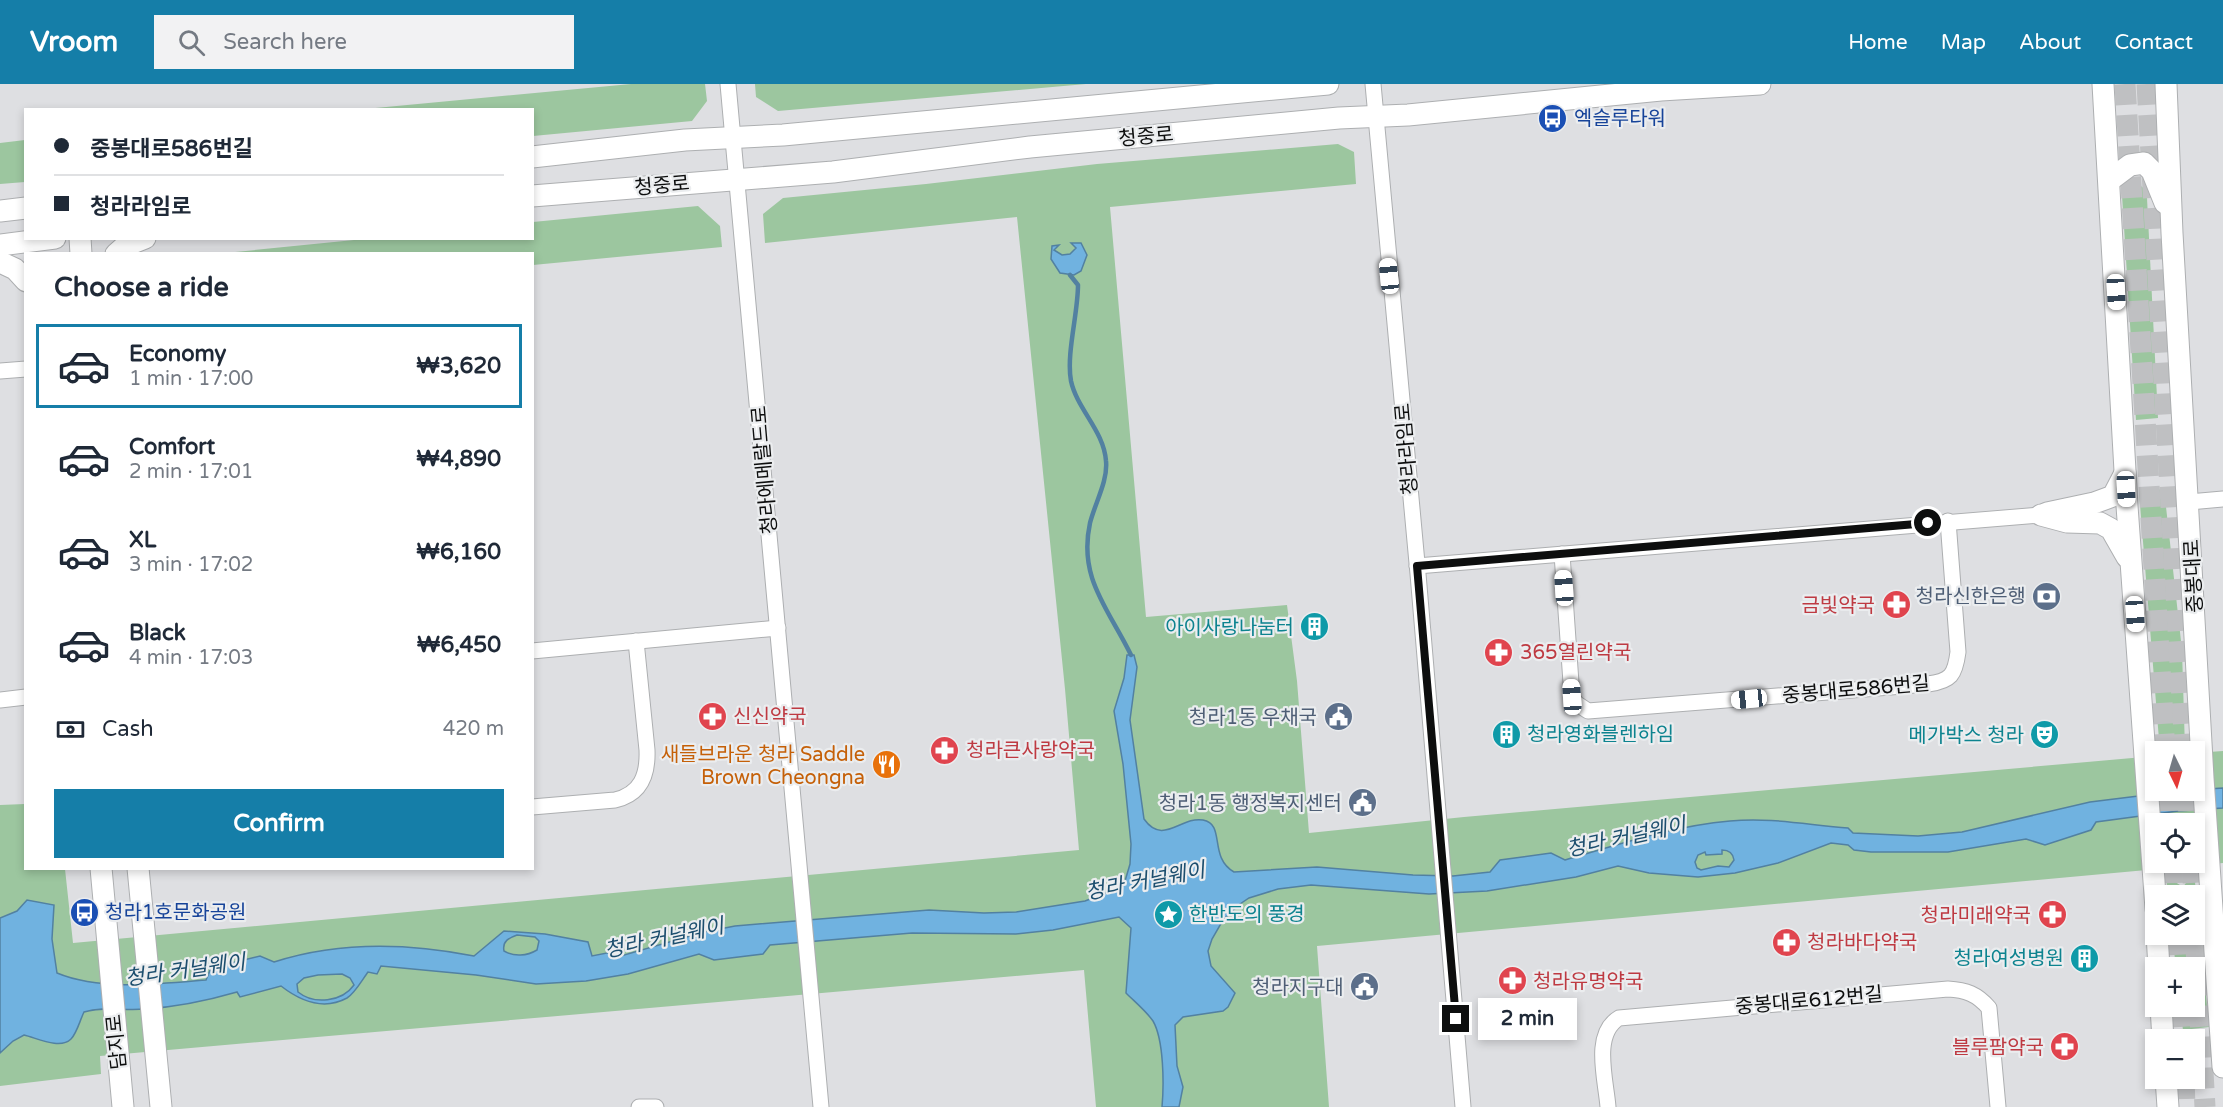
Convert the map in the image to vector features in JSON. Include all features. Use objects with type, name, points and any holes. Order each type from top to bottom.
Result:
[{"type":"main road","name":"청중로","points":[[534,157],[685,140],[733,139],[1328,84]]},
{"type":"main road","name":"청중로","points":[[534,196],[833,172],[1030,147],[1376,115],[1408,115],[1662,90],[1760,84]]},
{"type":"main road","points":[[2103,84],[2131,566],[2154,885]]},
{"type":"main road","name":"중봉대로","points":[[2166,84],[2172,233],[2202,753],[2223,1067]]},
{"type":"main road","points":[[2110,180],[2130,165],[2144,163],[2152,171],[2162,192],[2172,233]]},
{"type":"main road","points":[[0,211],[24,208]]},
{"type":"main road","points":[[118,252],[125,246],[140,240]]},
{"type":"main road","points":[[0,245],[44,243]]},
{"type":"main road","points":[[0,261],[15,269],[24,279]]},
{"type":"main road","points":[[2041,515],[2094,503],[2113,496],[2126,472]]},
{"type":"main road","points":[[2041,515],[2067,522],[2100,523],[2111,529],[2131,566]]},
{"type":"main road","name":"담지로","points":[[101,870],[123,1107]]},
{"type":"main road","points":[[138,870],[161,1107]]},
{"type":"main road","points":[[2167,1089],[2168,1107]]},
{"type":"street","name":"청라에메랄드로","points":[[728,84],[800,855],[821,1107]]},
{"type":"street","name":"청라라임로","points":[[1373,84],[1463,1107]]},
{"type":"street","points":[[0,371],[24,369]]},
{"type":"street","points":[[2189,502],[2223,499]]},
{"type":"street","points":[[1417,566],[2041,515]]},
{"type":"street","name":"중봉대로586번길","points":[[1562,554],[1572,697],[1576,703],[1588,711],[1928,684],[1942,682],[1950,676],[1956,667],[1958,652],[1948,521]]},
{"type":"street","points":[[534,651],[778,628]]},
{"type":"street","points":[[534,807],[615,800],[635,791],[643,781],[648,767],[636,641]]},
{"type":"street","points":[[0,700],[24,698]]},
{"type":"street","name":"중봉대로612번길","points":[[1608,1107],[1604,1033],[1611,1023],[1619,1018],[1639,1014],[1948,989],[1964,989],[1976,995],[1989,1008],[1998,1107]]},
{"type":"street","points":[[639,1107],[656,1107]]},
{"type":"green space","points":[[631,84],[705,84],[707,101],[692,121],[534,136],[534,108],[376,108]]},
{"type":"green space","points":[[755,84],[1086,84],[778,111],[756,97]]},
{"type":"green space","points":[[24,140],[24,182],[0,184],[0,143]]},
{"type":"green space","points":[[1338,144],[1354,152],[1356,184],[1110,207],[1146,617],[1287,605],[1297,681],[1309,833],[1464,817],[2145,757],[2145,801],[2205,801],[2205,752],[2223,751],[2223,863],[2205,865],[2205,813],[2145,813],[2145,870],[1317,946],[1329,1107],[1096,1107],[1084,970],[100,1056],[101,1074],[0,1086],[0,805],[24,804],[24,870],[65,870],[73,943],[1079,850],[1017,217],[765,243],[763,214],[783,198],[1097,164]]},
{"type":"green space","points":[[2134,181],[2145,189],[2147,198],[2158,418],[2136,420],[2122,195],[2127,185]]},
{"type":"green space","points":[[698,206],[720,226],[722,247],[534,265],[534,252],[235,252],[354,240],[534,240],[534,222]]},
{"type":"green space","points":[[2164,489],[2182,650],[2185,741],[2159,741],[2139,492]]},
{"type":"green space","points":[[2193,873],[2194,873],[2195,885],[2184,885]]},
{"type":"green space","points":[[2166,876],[2180,885],[2167,885]]},
{"type":"green space","points":[[2173,945],[2201,945],[2202,957],[2175,957]]},
{"type":"green space","points":[[2205,986],[2209,1027],[2183,1029],[2181,1017],[2205,1017]]},
{"type":"water","points":[[1071,243],[1081,243],[1087,255],[1081,271],[1074,275],[1060,273],[1051,259],[1052,246],[1059,245],[1054,250],[1062,255],[1070,254],[1076,248]]},
{"type":"water","name":"청라 커널웨이","points":[[1127,655],[1134,655],[1137,667],[1130,720],[1144,819],[1151,827],[1158,830],[1165,830],[1195,820],[1210,823],[1216,834],[1221,858],[1234,872],[1317,867],[1453,876],[1490,872],[1500,860],[1551,853],[1565,860],[1667,831],[1709,823],[1745,820],[1774,821],[1848,828],[1853,833],[1918,836],[1962,832],[2090,802],[2145,795],[2145,801],[2205,801],[2205,789],[2223,788],[2223,808],[2145,813],[2145,815],[2096,822],[2091,830],[2045,845],[2026,839],[1948,852],[1871,852],[1831,843],[1778,863],[1735,873],[1698,877],[1649,873],[1618,866],[1576,877],[1487,891],[1429,894],[1311,885],[1278,889],[1249,898],[1240,904],[1223,920],[1212,939],[1208,951],[1211,966],[1235,993],[1228,1007],[1223,1011],[1183,1017],[1175,1025],[1177,1066],[1183,1087],[1179,1107],[1162,1107],[1163,1075],[1157,1029],[1144,1010],[1126,993],[1131,928],[1119,917],[1053,930],[1016,934],[912,933],[770,945],[763,954],[714,960],[699,954],[628,974],[586,981],[536,984],[476,975],[381,966],[377,974],[368,972],[353,993],[338,1002],[320,1004],[312,1002],[296,996],[281,986],[240,997],[237,992],[169,1007],[92,1010],[84,1012],[75,1033],[66,1042],[55,1043],[24,1035],[0,1053],[0,918],[17,911],[27,900],[54,905],[52,939],[57,973],[92,982],[130,985],[206,980],[211,968],[260,956],[274,962],[323,950],[348,947],[424,948],[474,956],[504,931],[545,934],[588,942],[592,956],[617,951],[621,956],[704,932],[735,926],[929,910],[1016,912],[1085,901],[1116,889],[1125,881],[1130,864],[1131,844],[1123,764],[1114,711],[1124,678]],"holes":[[[1722,850],[1729,851],[1734,860],[1729,867],[1718,866],[1701,870],[1697,868],[1695,862],[1698,855],[1705,852],[1706,855],[1722,854]],[[517,935],[535,937],[539,941],[537,950],[520,955],[504,951],[505,942]],[[342,974],[350,978],[354,985],[349,991],[335,998],[312,999],[298,992],[297,984],[304,978]]]},
{"type":"waterway","points":[[1070,275],[1078,285],[1070,359],[1071,381],[1079,401],[1101,440],[1106,461],[1103,484],[1090,523],[1087,543],[1088,560],[1097,592],[1131,655]]},
{"type":"tunnel","points":[[2125,84],[2164,741]]},
{"type":"tunnel","points":[[2147,84],[2184,741]]},
{"type":"tunnel","points":[[2168,801],[2169,813]]},
{"type":"tunnel","points":[[2188,801],[2189,813]]},
{"type":"tunnel","points":[[2172,873],[2173,885]]},
{"type":"tunnel","points":[[2193,873],[2193,885]]},
{"type":"tunnel","points":[[2177,945],[2177,957]]},
{"type":"tunnel","points":[[2196,945],[2205,1107]]},
{"type":"tunnel","points":[[2181,1017],[2181,1029]]},
{"type":"tunnel","points":[[2184,1089],[2185,1107]]},
{"type":"place","name":"엑슬루타워","points":[[1553,118]]},
{"type":"place","name":"청라신한은행","points":[[2047,596]]},
{"type":"place","name":"금빛약국","points":[[1896,605]]},
{"type":"place","name":"아이사랑나눔터","points":[[1315,627]]},
{"type":"place","name":"365열린약국","points":[[1499,652]]},
{"type":"place","name":"신신약국","points":[[712,716]]},
{"type":"place","name":"청라1동 우채국","points":[[1338,717]]},
{"type":"place","name":"청라영화블렌하임","points":[[1506,734]]},
{"type":"place","name":"메가박스 청라","points":[[2045,735]]},
{"type":"place","name":"청라큰사랑약국","points":[[945,750]]},
{"type":"place","name":"새들브라운 청라 Saddle Brown Cheongna","points":[[886,765]]},
{"type":"place","name":"청라1동 행정복지센터","points":[[1363,803]]},
{"type":"place","name":"청라1호문화공원","points":[[84,912]]},
{"type":"place","name":"한반도의 풍경","points":[[1168,914]]},
{"type":"place","name":"청라미래약국","points":[[2052,915]]},
{"type":"place","name":"청라바다약국","points":[[1786,942]]},
{"type":"place","name":"청라여성병원","points":[[2085,958]]},
{"type":"place","name":"청라유명약국","points":[[1512,981]]},
{"type":"place","name":"청라지구대","points":[[1365,987]]},
{"type":"place","name":"블루팜약국","points":[[2065,1047]]},
{"type":"route","points":[[1456,1019],[1417,566],[1928,523]]}]
